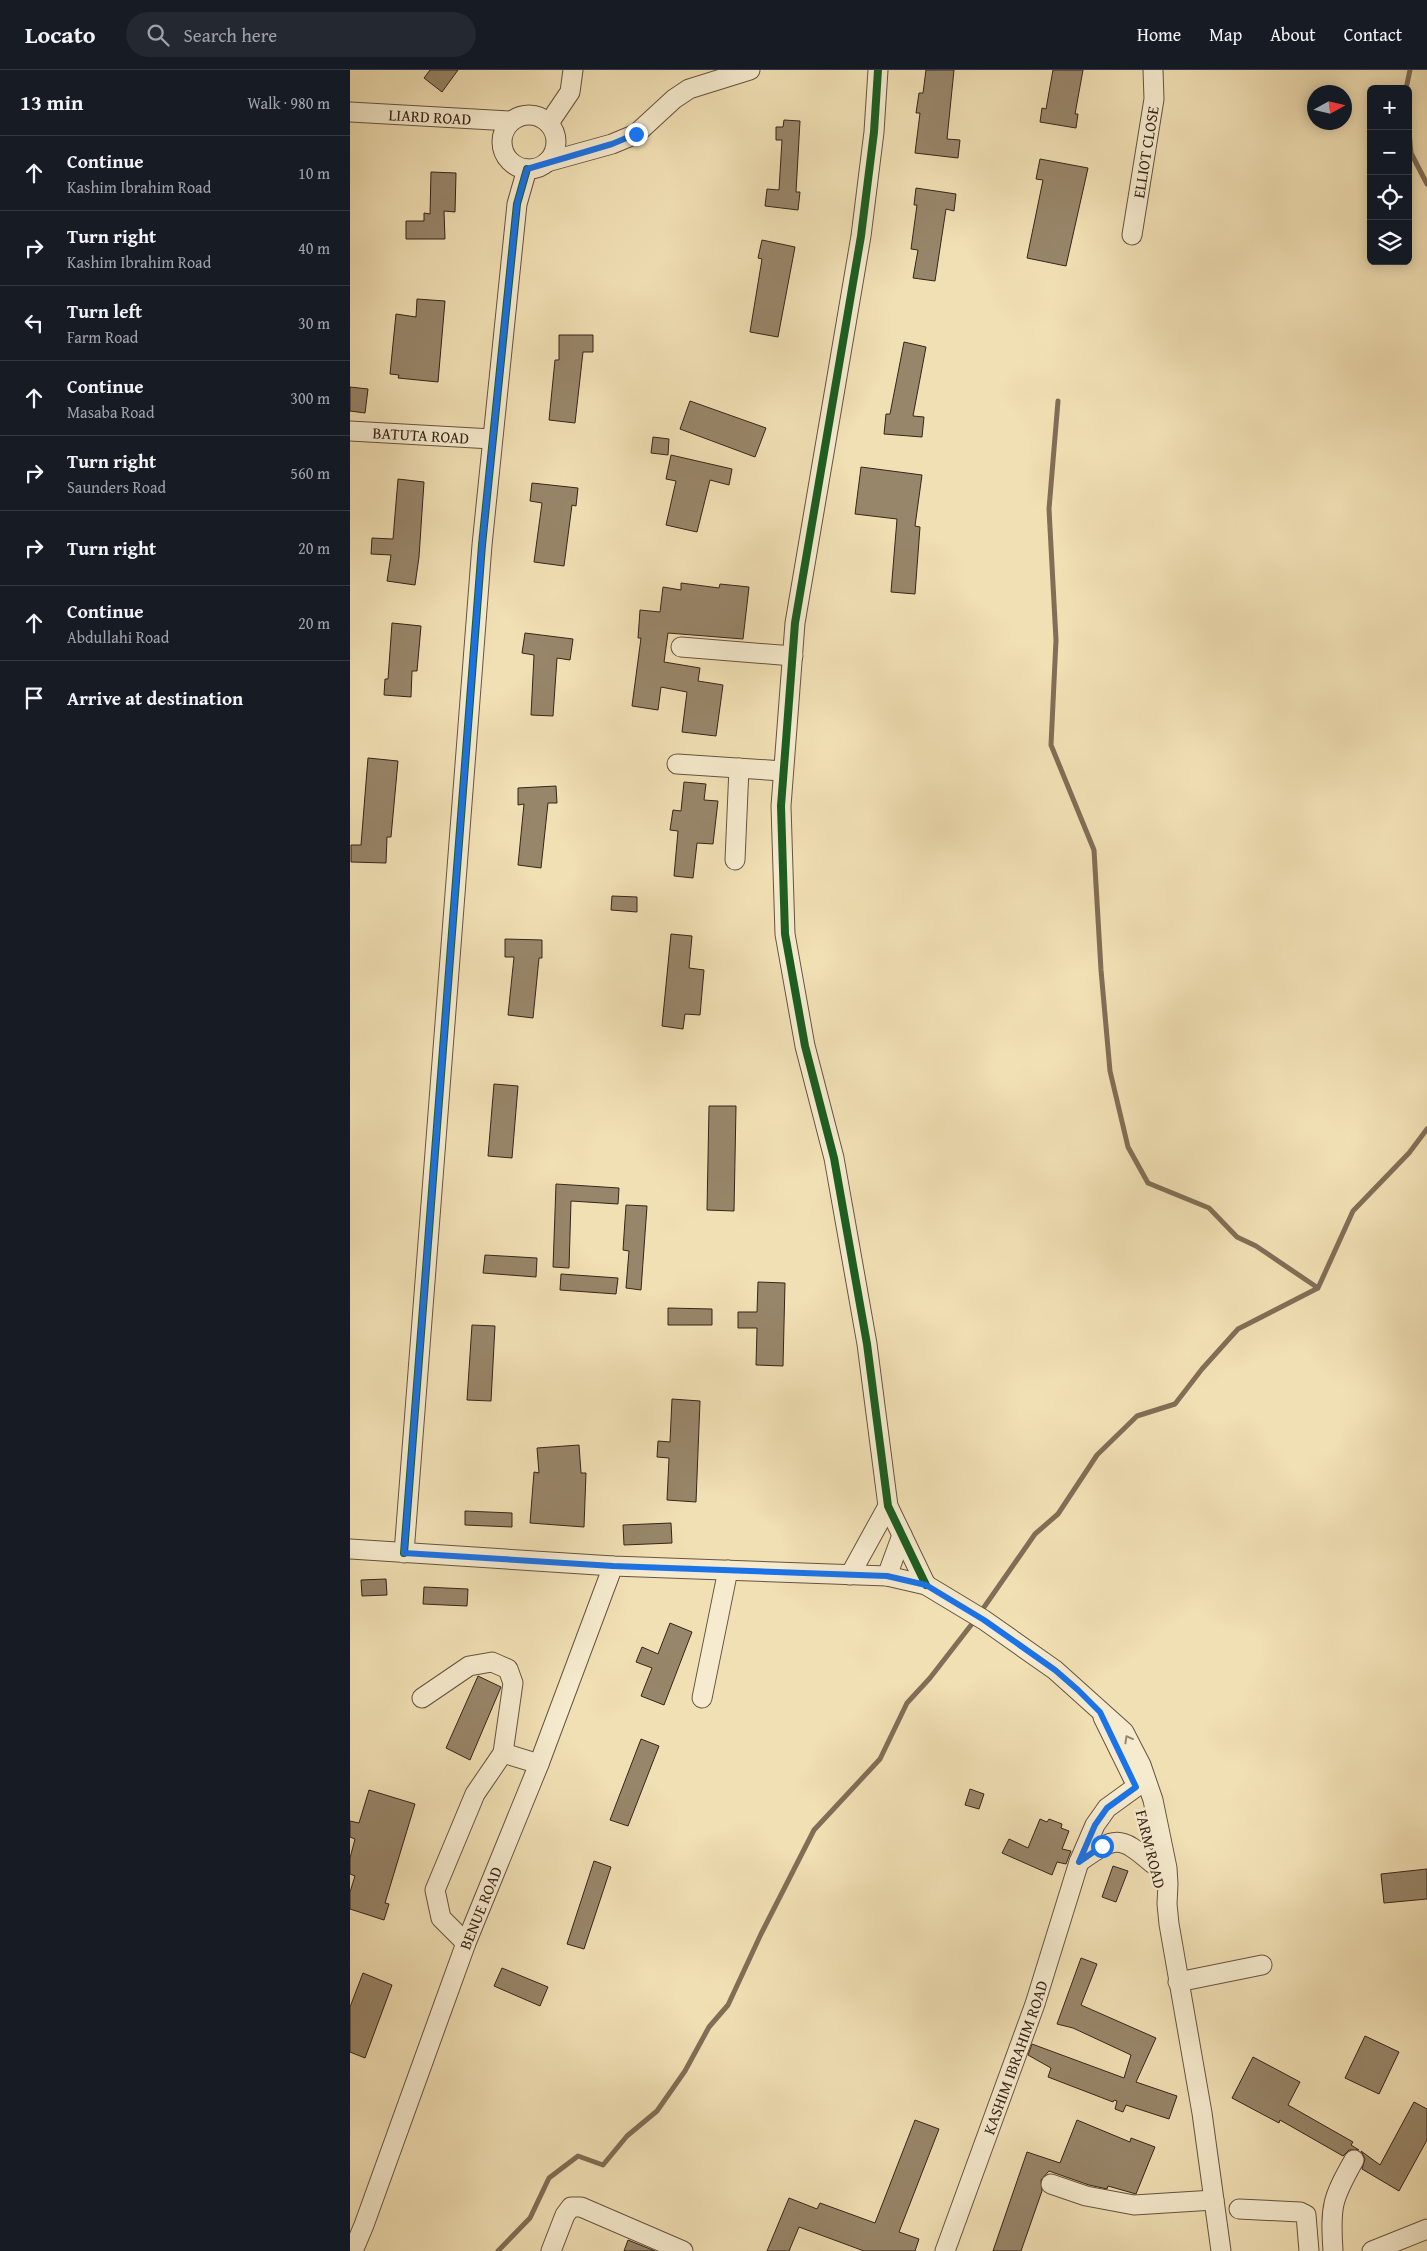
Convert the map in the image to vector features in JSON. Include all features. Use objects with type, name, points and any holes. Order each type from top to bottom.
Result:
[{"type":"street","points":[[547,162],[556,148],[553,131],[570,92],[573,70]]},
{"type":"street","points":[[581,152],[535,115],[526,114],[511,121],[505,128],[502,137],[505,155],[518,167],[527,169],[541,166],[547,162],[612,144],[636,134],[674,99],[689,89],[750,70]]},
{"type":"street","points":[[878,70],[874,132],[861,236],[795,623],[781,806],[784,934],[805,1046],[834,1158],[867,1344],[888,1506],[926,1585]]},
{"type":"street","name":"ELLIOT CLOSE","points":[[1132,235],[1154,99],[1153,70]]},
{"type":"street","name":"LIARD ROAD","points":[[350,112],[511,121]]},
{"type":"street","points":[[404,1553],[482,545],[517,204],[527,169]]},
{"type":"street","name":"BATUTA ROAD","points":[[350,431],[492,439]]},
{"type":"street","points":[[681,647],[793,656]]},
{"type":"street","points":[[677,764],[784,771]]},
{"type":"street","points":[[735,860],[738,768]]},
{"type":"street","points":[[850,1575],[888,1506]]},
{"type":"street","points":[[887,1576],[902,1535]]},
{"type":"street","points":[[350,1549],[613,1566],[887,1576],[926,1585],[984,1620],[1055,1670],[1100,1712]]},
{"type":"street","name":"BENUE ROAD","points":[[353,2251],[466,1943],[539,1764],[613,1566]]},
{"type":"street","points":[[702,1698],[728,1570]]},
{"type":"street","points":[[422,1698],[470,1666],[492,1662],[508,1669],[514,1684],[503,1753],[475,1794],[435,1890],[441,1918],[466,1943]]},
{"type":"street","name":"FARM ROAD","points":[[1100,1712],[1136,1787],[1158,1885],[1167,1904]]},
{"type":"street","name":"FARM ROAD","points":[[1100,1712],[1124,1732],[1141,1765],[1153,1800],[1167,1868],[1167,1904],[1178,1982],[1202,2113],[1221,2251]]},
{"type":"street","points":[[503,1753],[539,1764]]},
{"type":"street","name":"KASHIM IBRAHIM ROAD","points":[[945,2251],[1035,2004],[1079,1862],[1095,1825],[1107,1808],[1136,1787]]},
{"type":"street","points":[[1079,1862],[1102,1846],[1120,1842],[1133,1846],[1153,1864]]},
{"type":"street","points":[[1178,1982],[1262,1965]]},
{"type":"street","points":[[1333,2251],[1332,2207],[1335,2193],[1354,2160]]},
{"type":"street","points":[[1051,2184],[1086,2196],[1134,2205],[1214,2200]]},
{"type":"street","points":[[550,2251],[565,2215],[571,2207],[581,2207],[683,2251]]},
{"type":"street","points":[[1239,2209],[1300,2212],[1306,2214],[1309,2251]]},
{"type":"street","points":[[1372,2251],[1427,2229]]},
{"type":"building","points":[[430,70],[458,70],[442,92],[424,78]]},
{"type":"building","points":[[926,70],[954,70],[947,139],[960,140],[958,158],[915,153],[920,113],[916,113],[919,93],[923,93]]},
{"type":"building","points":[[1053,70],[1083,70],[1075,114],[1078,114],[1076,128],[1040,122],[1042,108],[1046,109]]},
{"type":"building","points":[[784,120],[800,121],[796,192],[800,192],[798,210],[765,206],[767,189],[779,190],[782,140],[776,140],[776,127],[783,127]]},
{"type":"building","points":[[1040,159],[1088,168],[1066,266],[1027,258],[1043,180],[1036,179]]},
{"type":"building","points":[[431,172],[456,173],[455,212],[444,211],[445,239],[406,239],[406,221],[424,221],[424,213],[430,214]]},
{"type":"building","points":[[916,188],[956,194],[954,211],[946,209],[935,281],[913,278],[918,250],[911,249],[917,205],[914,205]]},
{"type":"building","points":[[762,240],[795,247],[778,337],[750,332],[762,259],[758,258]]},
{"type":"building","points":[[417,299],[445,301],[438,382],[398,378],[399,375],[390,374],[396,314],[416,317]]},
{"type":"building","points":[[559,335],[593,335],[593,352],[583,352],[575,423],[549,420],[555,360],[559,360]]},
{"type":"building","points":[[904,342],[926,347],[913,416],[924,417],[922,437],[884,434],[886,414],[890,414]]},
{"type":"building","points":[[350,387],[368,389],[365,413],[350,411]]},
{"type":"building","points":[[690,401],[766,428],[755,457],[680,429]]},
{"type":"building","points":[[653,437],[669,439],[668,455],[651,453]]},
{"type":"building","points":[[671,455],[732,469],[729,485],[710,480],[697,532],[666,525],[676,481],[666,479]]},
{"type":"building","points":[[861,467],[922,475],[915,526],[920,527],[915,594],[891,592],[897,519],[855,514]]},
{"type":"building","points":[[398,479],[424,482],[419,557],[415,585],[387,581],[391,555],[371,554],[372,538],[393,539]]},
{"type":"building","points":[[532,483],[578,488],[576,506],[572,505],[564,566],[534,562],[542,503],[530,501]]},
{"type":"building","points":[[681,583],[719,588],[720,584],[749,587],[743,639],[668,633],[664,662],[700,668],[698,681],[723,685],[716,736],[682,732],[687,692],[661,687],[658,710],[632,706],[641,638],[638,638],[640,610],[660,612],[663,587],[681,590]]},
{"type":"building","points":[[392,623],[421,626],[417,671],[412,671],[411,697],[384,695],[385,679],[388,679]]},
{"type":"building","points":[[525,633],[573,639],[570,660],[557,658],[553,716],[531,715],[534,655],[522,653]]},
{"type":"building","points":[[368,758],[398,761],[391,837],[387,837],[386,863],[351,862],[351,845],[361,845]]},
{"type":"building","points":[[684,782],[706,784],[704,800],[718,801],[713,844],[697,843],[693,878],[674,876],[678,831],[670,830],[673,810],[681,811]]},
{"type":"building","points":[[556,786],[557,803],[548,803],[541,868],[518,865],[524,804],[518,805],[518,788]]},
{"type":"building","points":[[612,896],[637,897],[637,912],[611,910]]},
{"type":"building","points":[[671,934],[692,936],[689,968],[704,970],[700,1015],[685,1014],[683,1029],[662,1026]]},
{"type":"building","points":[[505,939],[542,940],[542,958],[539,958],[533,1018],[508,1015],[514,957],[505,957]]},
{"type":"building","points":[[494,1084],[518,1086],[512,1158],[488,1156]]},
{"type":"building","points":[[709,1106],[736,1106],[734,1211],[707,1210]]},
{"type":"building","points":[[556,1184],[619,1188],[618,1204],[571,1201],[569,1268],[553,1267]]},
{"type":"building","points":[[626,1205],[647,1206],[641,1290],[626,1288],[629,1251],[623,1250]]},
{"type":"building","points":[[485,1255],[537,1258],[536,1277],[483,1273]]},
{"type":"building","points":[[561,1274],[618,1278],[616,1294],[560,1290]]},
{"type":"building","points":[[758,1282],[785,1283],[783,1366],[756,1365],[757,1328],[738,1328],[738,1312],[757,1312]]},
{"type":"building","points":[[668,1308],[712,1309],[712,1325],[668,1325]]},
{"type":"building","points":[[472,1325],[495,1326],[491,1401],[467,1400]]},
{"type":"building","points":[[672,1399],[700,1401],[696,1502],[667,1500],[669,1458],[657,1457],[658,1441],[670,1442]]},
{"type":"building","points":[[579,1445],[581,1473],[586,1473],[584,1527],[530,1523],[534,1472],[539,1473],[537,1448]]},
{"type":"building","points":[[465,1511],[512,1513],[512,1527],[465,1525]]},
{"type":"building","points":[[671,1523],[672,1543],[624,1545],[623,1525]]},
{"type":"building","points":[[386,1579],[387,1595],[362,1596],[361,1580]]},
{"type":"building","points":[[424,1587],[468,1589],[467,1606],[423,1604]]},
{"type":"building","points":[[670,1623],[692,1632],[664,1705],[641,1696],[652,1668],[636,1662],[642,1647],[658,1654]]},
{"type":"building","points":[[478,1676],[501,1687],[470,1760],[446,1748]]},
{"type":"building","points":[[641,1739],[659,1746],[628,1826],[610,1820]]},
{"type":"building","points":[[970,1789],[984,1794],[979,1809],[965,1805]]},
{"type":"building","points":[[369,1790],[415,1804],[385,1903],[389,1904],[384,1920],[350,1909],[350,1892],[355,1876],[350,1874],[350,1858],[355,1839],[350,1837],[350,1821],[359,1823]]},
{"type":"building","points":[[1040,1819],[1047,1822],[1049,1819],[1062,1824],[1061,1828],[1069,1831],[1062,1849],[1071,1851],[1066,1864],[1057,1862],[1052,1875],[1002,1853],[1009,1839],[1028,1848]]},
{"type":"building","points":[[594,1861],[611,1867],[584,1949],[567,1944]]},
{"type":"building","points":[[1113,1866],[1128,1871],[1116,1902],[1102,1897]]},
{"type":"building","points":[[1427,1869],[1427,1899],[1384,1903],[1381,1874]]},
{"type":"building","points":[[1081,1958],[1097,1964],[1081,2005],[1156,2038],[1136,2082],[1177,2096],[1169,2119],[1126,2105],[1123,2112],[1115,2109],[1117,2101],[1114,2100],[1113,2102],[1048,2077],[1051,2068],[1028,2055],[1032,2044],[1124,2078],[1131,2055],[1073,2028],[1057,2024]]},
{"type":"building","points":[[502,1968],[548,1987],[540,2006],[494,1986]]},
{"type":"building","points":[[363,1973],[392,1985],[365,2058],[350,2052],[350,2007]]},
{"type":"building","points":[[1365,2036],[1399,2052],[1379,2094],[1345,2078]]},
{"type":"building","points":[[1253,2057],[1300,2082],[1288,2105],[1353,2142],[1351,2145],[1359,2150],[1349,2150],[1343,2156],[1280,2120],[1279,2123],[1232,2098]]},
{"type":"building","points":[[1414,2102],[1427,2109],[1427,2140],[1399,2191],[1362,2169],[1365,2159],[1361,2151],[1380,2165]]},
{"type":"building","points":[[915,2120],[939,2129],[899,2232],[919,2239],[915,2251],[864,2251],[799,2227],[789,2251],[767,2251],[789,2198],[817,2209],[820,2203],[875,2223]]},
{"type":"building","points":[[1077,2120],[1130,2142],[1131,2138],[1155,2147],[1136,2194],[1108,2186],[1107,2189],[1089,2185],[1049,2171],[1041,2180],[1042,2191],[1021,2251],[993,2251],[1027,2152],[1060,2163]]},
{"type":"building","points":[[628,2240],[655,2251],[624,2251]]},
{"type":"waterway","points":[[1407,85],[1410,70]]},
{"type":"waterway","points":[[1409,130],[1411,153],[1427,184]]},
{"type":"waterway","points":[[1058,401],[1049,509],[1056,640],[1051,745],[1094,850],[1101,970],[1110,1071],[1128,1147],[1148,1183],[1209,1208],[1237,1237],[1256,1246],[1318,1288]]},
{"type":"waterway","points":[[980,1613],[1035,1534],[1058,1514],[1097,1455],[1137,1416],[1175,1404],[1202,1369],[1238,1329],[1318,1288],[1353,1211],[1409,1153],[1427,1129]]},
{"type":"waterway","points":[[498,2251],[530,2218],[549,2178],[578,2156],[603,2165],[627,2136],[657,2111],[685,2071],[709,2027],[728,2005],[761,1934],[814,1830],[880,1759],[907,1703],[930,1678],[975,1620]]},
{"type":"cycle path","points":[[878,70],[874,132],[861,236],[795,623],[781,806],[785,934],[805,1046],[834,1158],[867,1344],[888,1506],[926,1585]]},
{"type":"cycle path","points":[[404,1553],[482,545],[517,204],[527,169]]},
{"type":"route","points":[[636,134],[612,144],[547,162],[534,169],[527,169],[517,204],[482,545],[404,1553],[613,1566],[887,1576],[926,1585],[984,1620],[1055,1670],[1100,1712],[1136,1787],[1107,1808],[1095,1825],[1079,1862],[1102,1846]]}]
